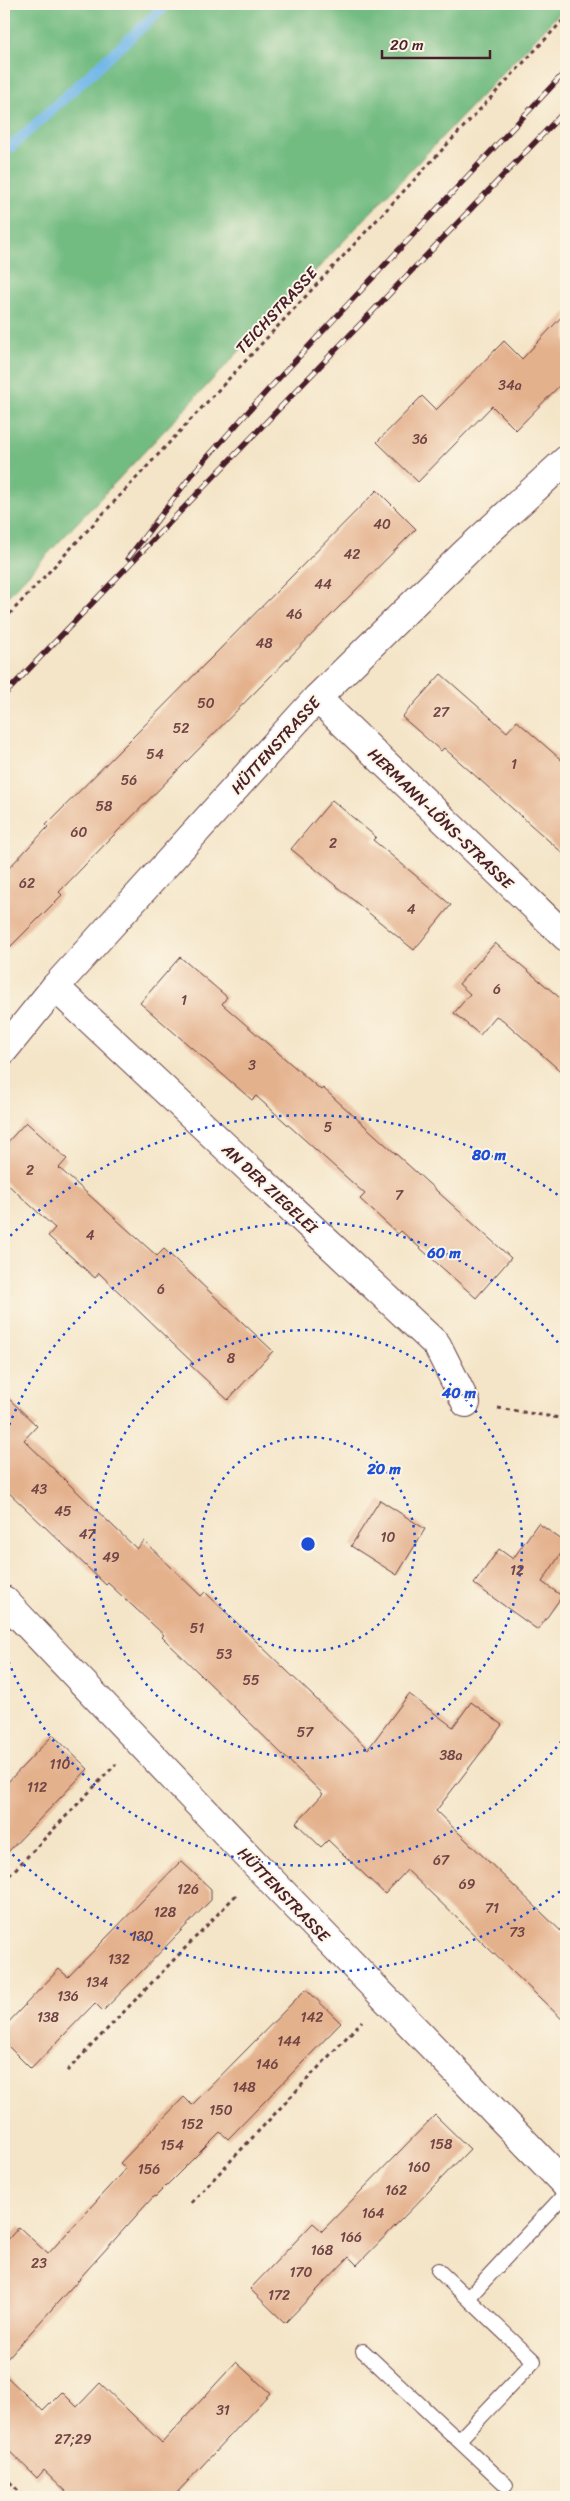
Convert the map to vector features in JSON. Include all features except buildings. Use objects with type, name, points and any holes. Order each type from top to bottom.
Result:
[{"type":"street","name":"HÜTTENSTRASSE","points":[[4,1050],[55,987],[317,698],[466,552],[566,460]]},
{"type":"street","name":"HERMANN-LÖNS-STRASSE","points":[[317,698],[566,937]]},
{"type":"street","name":"AN DER ZIEGELEI","points":[[55,987],[437,1345],[466,1403]]},
{"type":"street","name":"HÜTTENSTRASSE","points":[[4,1600],[566,2186]]},
{"type":"lane","points":[[468,2298],[566,2193]]},
{"type":"lane","points":[[438,2270],[534,2361],[459,2440]]},
{"type":"lane","points":[[363,2351],[506,2485]]},
{"type":"path","name":"TEICHSTRASSE","points":[[4,620],[566,17]]},
{"type":"path","points":[[466,1403],[566,1419]]},
{"type":"path","points":[[4,1881],[139,1740]]},
{"type":"path","points":[[67,2071],[261,1870]]},
{"type":"path","points":[[191,2203],[384,1998]]},
{"type":"path","points":[[4,2476],[24,2497]]},
{"type":"green space","points":[[4,4],[566,4],[566,6],[4,600]]},
{"type":"waterway","points":[[4,153],[167,4]]},
{"type":"railway","points":[[128,558],[194,472],[266,392],[566,71]]},
{"type":"railway","points":[[4,695],[566,110]]}]
